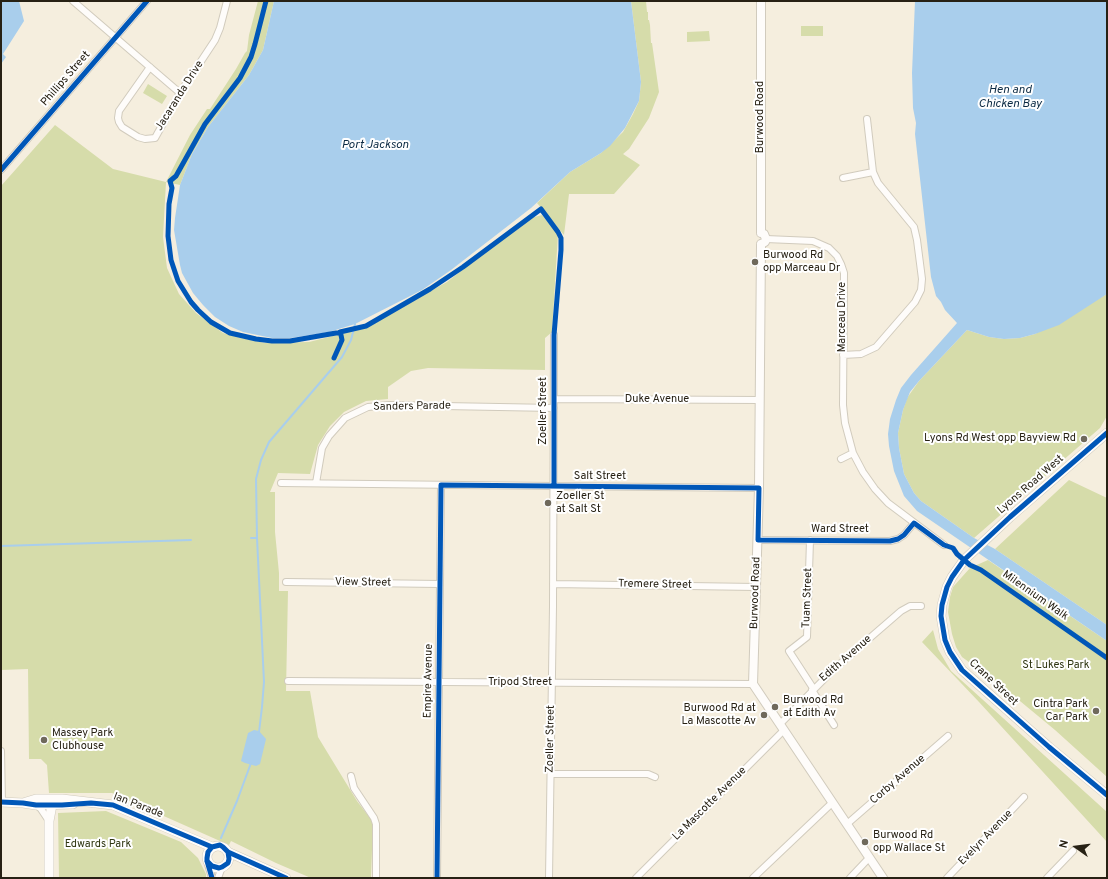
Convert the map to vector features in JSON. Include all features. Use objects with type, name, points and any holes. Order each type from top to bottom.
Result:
[{"type":"main road","name":"Lyons Road West","points":[[970,554],[1107,433]]},
{"type":"main road","name":"Crane Street","points":[[970,554],[952,577],[947,587],[942,605],[943,629],[952,656],[962,670],[993,698],[1107,795]]},
{"type":"main road","name":"Ian Parade","points":[[2,802],[24,803],[62,799],[113,805],[212,847]]},
{"type":"main road","points":[[39,802],[52,805],[49,821],[49,878]]},
{"type":"main road","name":"Ian Parade","points":[[52,805],[91,803]]},
{"type":"main road","name":"Ian Parade","points":[[192,839],[207,859]]},
{"type":"main road","points":[[248,862],[225,865],[219,868],[212,866],[207,859],[208,852],[212,847],[223,847],[228,852],[248,862],[286,878]]},
{"type":"main road","points":[[225,865],[229,859],[228,852]]},
{"type":"street","points":[[73,1],[180,93]]},
{"type":"street","name":"Phillips Street","points":[[1,170],[147,1]]},
{"type":"street","name":"Jacaranda Drive","points":[[150,67],[119,111],[118,122],[122,127],[138,137],[145,139],[155,138],[180,93],[215,40],[220,28],[227,1]]},
{"type":"street","name":"Burwood Road","points":[[753,684],[758,540],[763,239],[761,1]]},
{"type":"street","points":[[843,354],[861,354],[876,347],[915,302],[921,290],[922,279],[914,227],[878,183],[872,172],[867,119]]},
{"type":"street","points":[[843,178],[872,172]]},
{"type":"street","name":"Marceau Drive","points":[[763,239],[813,241],[829,248],[837,256],[844,273],[843,405],[845,423],[853,454],[863,472],[888,504],[944,546]]},
{"type":"street","name":"Zoeller Street","points":[[549,878],[554,486],[554,335]]},
{"type":"street","name":"Duke Avenue","points":[[554,399],[760,400]]},
{"type":"street","name":"Sanders Parade","points":[[316,483],[322,448],[329,436],[345,418],[368,407],[389,405],[554,408]]},
{"type":"street","points":[[841,459],[853,454]]},
{"type":"street","name":"Salt Street","points":[[281,482],[759,488]]},
{"type":"street","name":"Empire Avenue","points":[[437,878],[441,485]]},
{"type":"street","name":"Ward Street","points":[[758,540],[890,541],[898,539],[904,535],[914,523]]},
{"type":"street","name":"Tuam Street","points":[[810,540],[807,637],[789,651],[834,725]]},
{"type":"street","name":"View Street","points":[[286,582],[440,584]]},
{"type":"street","name":"Tremere Street","points":[[553,584],[756,587]]},
{"type":"street","name":"Edith Avenue","points":[[782,727],[812,689],[834,669],[901,611],[910,606],[920,606]]},
{"type":"street","name":"Tripod Street","points":[[288,681],[753,684]]},
{"type":"street","points":[[753,684],[883,878]]},
{"type":"street","name":"La Mascotte Avenue","points":[[636,878],[782,727]]},
{"type":"street","name":"Corby Avenue","points":[[847,824],[948,736]]},
{"type":"street","points":[[1,751],[2,802]]},
{"type":"street","points":[[550,774],[648,774],[655,777]]},
{"type":"street","points":[[351,776],[354,788],[374,818],[376,824],[376,878]]},
{"type":"street","name":"Evelyn Avenue","points":[[947,878],[1024,797]]},
{"type":"street","points":[[39,802],[41,809],[49,821]]},
{"type":"street","points":[[753,878],[832,803]]},
{"type":"street","points":[[1047,878],[1074,851]]},
{"type":"street","points":[[850,878],[869,858]]},
{"type":"street","points":[[207,859],[212,878]]},
{"type":"street","points":[[218,878],[225,865]]},
{"type":"green space","points":[[258,1],[274,1],[263,50],[249,75],[208,127],[192,154],[180,185],[166,182],[190,135],[207,109],[210,109],[247,51],[249,35]]},
{"type":"green space","points":[[631,1],[646,1],[659,92],[649,118],[629,149],[623,154],[640,165],[614,194],[569,194],[564,235],[537,203],[570,172],[601,153],[623,132],[639,101],[641,82]]},
{"type":"green space","points":[[801,26],[823,26],[823,36],[801,36]]},
{"type":"green space","points":[[709,31],[710,41],[687,42],[687,32]]},
{"type":"green space","points":[[148,84],[167,96],[162,104],[143,93]]},
{"type":"green space","points":[[55,125],[113,169],[166,182],[163,237],[167,268],[179,294],[196,313],[223,333],[265,343],[309,342],[337,335],[381,318],[447,282],[500,240],[531,218],[542,215],[558,234],[552,332],[545,338],[545,370],[428,368],[411,371],[388,387],[388,399],[366,401],[344,412],[330,426],[318,445],[310,474],[278,473],[270,492],[275,492],[275,532],[279,573],[279,591],[288,591],[286,691],[310,691],[318,737],[357,801],[373,822],[371,878],[311,878],[231,841],[229,845],[112,793],[49,793],[47,765],[41,759],[29,759],[28,669],[1,670],[1,186]]},
{"type":"green space","points":[[1107,294],[1107,416],[1100,428],[974,538],[921,501],[914,493],[904,474],[898,433],[907,398],[919,381],[967,330],[989,337],[1004,339],[1020,338],[1035,334]]},
{"type":"green space","points":[[1069,480],[1107,498],[1107,625],[995,549]]},
{"type":"green space","name":"St Lukes Park","points":[[988,560],[1107,641],[1107,777],[1055,730],[1003,687],[962,657],[956,647],[948,612],[953,587],[970,568]]},
{"type":"green space","points":[[933,630],[938,649],[951,671],[1107,812],[1107,842],[922,642]]},
{"type":"green space","name":"Edwards Park","points":[[106,811],[181,842],[198,858],[206,874],[206,878],[59,878],[58,813]]},
{"type":"water","points":[[1,1],[19,1],[24,21],[3,54],[6,57],[1,64]]},
{"type":"water","name":"Port Jackson","points":[[274,1],[631,1],[641,82],[639,101],[625,128],[610,146],[570,172],[531,208],[451,270],[422,290],[355,324],[329,332],[291,338],[272,338],[243,332],[229,326],[215,317],[193,293],[182,273],[180,265],[174,230],[175,218],[180,185],[192,154],[208,127],[249,75],[263,50]]},
{"type":"water","name":"Hen and Chicken Bay","points":[[915,1],[1107,1],[1107,294],[1059,325],[1020,338],[1004,339],[989,337],[967,330],[910,392],[903,410],[898,433],[904,474],[914,493],[921,501],[974,538],[995,549],[1107,625],[1107,641],[917,511],[904,496],[894,471],[888,434],[890,419],[901,388],[957,323],[945,310],[936,296],[931,277],[915,134],[916,123],[913,108],[912,73]]},
{"type":"water","points":[[254,730],[259,731],[266,739],[260,764],[256,766],[241,761],[248,733]]},
{"type":"waterway","points":[[259,732],[264,682],[257,538],[256,479],[261,460],[269,442],[342,357],[351,340],[355,324]]},
{"type":"waterway","points":[[251,538],[257,538]]},
{"type":"waterway","points":[[1,546],[191,540]]},
{"type":"waterway","points":[[221,838],[251,763]]},
{"type":"cycle path","points":[[1,170],[147,1]]},
{"type":"cycle path","points":[[266,1],[251,57],[240,78],[205,124],[176,176],[170,181],[172,188],[169,204],[168,236],[171,260],[178,281],[191,302],[211,322],[230,333],[272,341],[290,341],[340,333],[342,340],[334,358]]},
{"type":"cycle path","points":[[340,332],[366,326],[430,289],[463,267],[541,209],[561,238],[554,335],[554,486]]},
{"type":"cycle path","points":[[1107,433],[1010,517],[964,560],[947,587],[942,605],[941,616],[945,640],[950,652],[962,670],[1049,747],[1107,795]]},
{"type":"cycle path","name":"Milennium Walk","points":[[437,878],[441,485],[759,488],[758,540],[890,541],[898,539],[904,535],[914,523],[944,545],[953,548],[957,554],[970,565],[981,570],[1107,658]]},
{"type":"cycle path","points":[[1,802],[36,805],[91,803],[113,805],[212,847]]},
{"type":"cycle path","points":[[207,861],[212,866],[219,868],[222,867],[228,863],[228,852],[220,845],[212,847],[208,852],[207,861],[212,878]]},
{"type":"cycle path","points":[[228,852],[286,878]]},
{"type":"place","name":"Burwood Rd opp Marceau Dr","points":[[755,262]]},
{"type":"place","name":"Lyons Rd West opp Bayview Rd","points":[[1084,439]]},
{"type":"place","name":"Zoeller St at Salt St","points":[[548,503]]},
{"type":"place","name":"Burwood Rd at Edith Av","points":[[775,707]]},
{"type":"place","name":"Cintra Park Car Park","points":[[1096,711]]},
{"type":"place","name":"Burwood Rd at La Mascotte Av","points":[[764,715]]},
{"type":"place","name":"Massey Park Clubhouse","points":[[44,740]]},
{"type":"place","name":"Burwood Rd opp Wallace St","points":[[865,842]]}]
